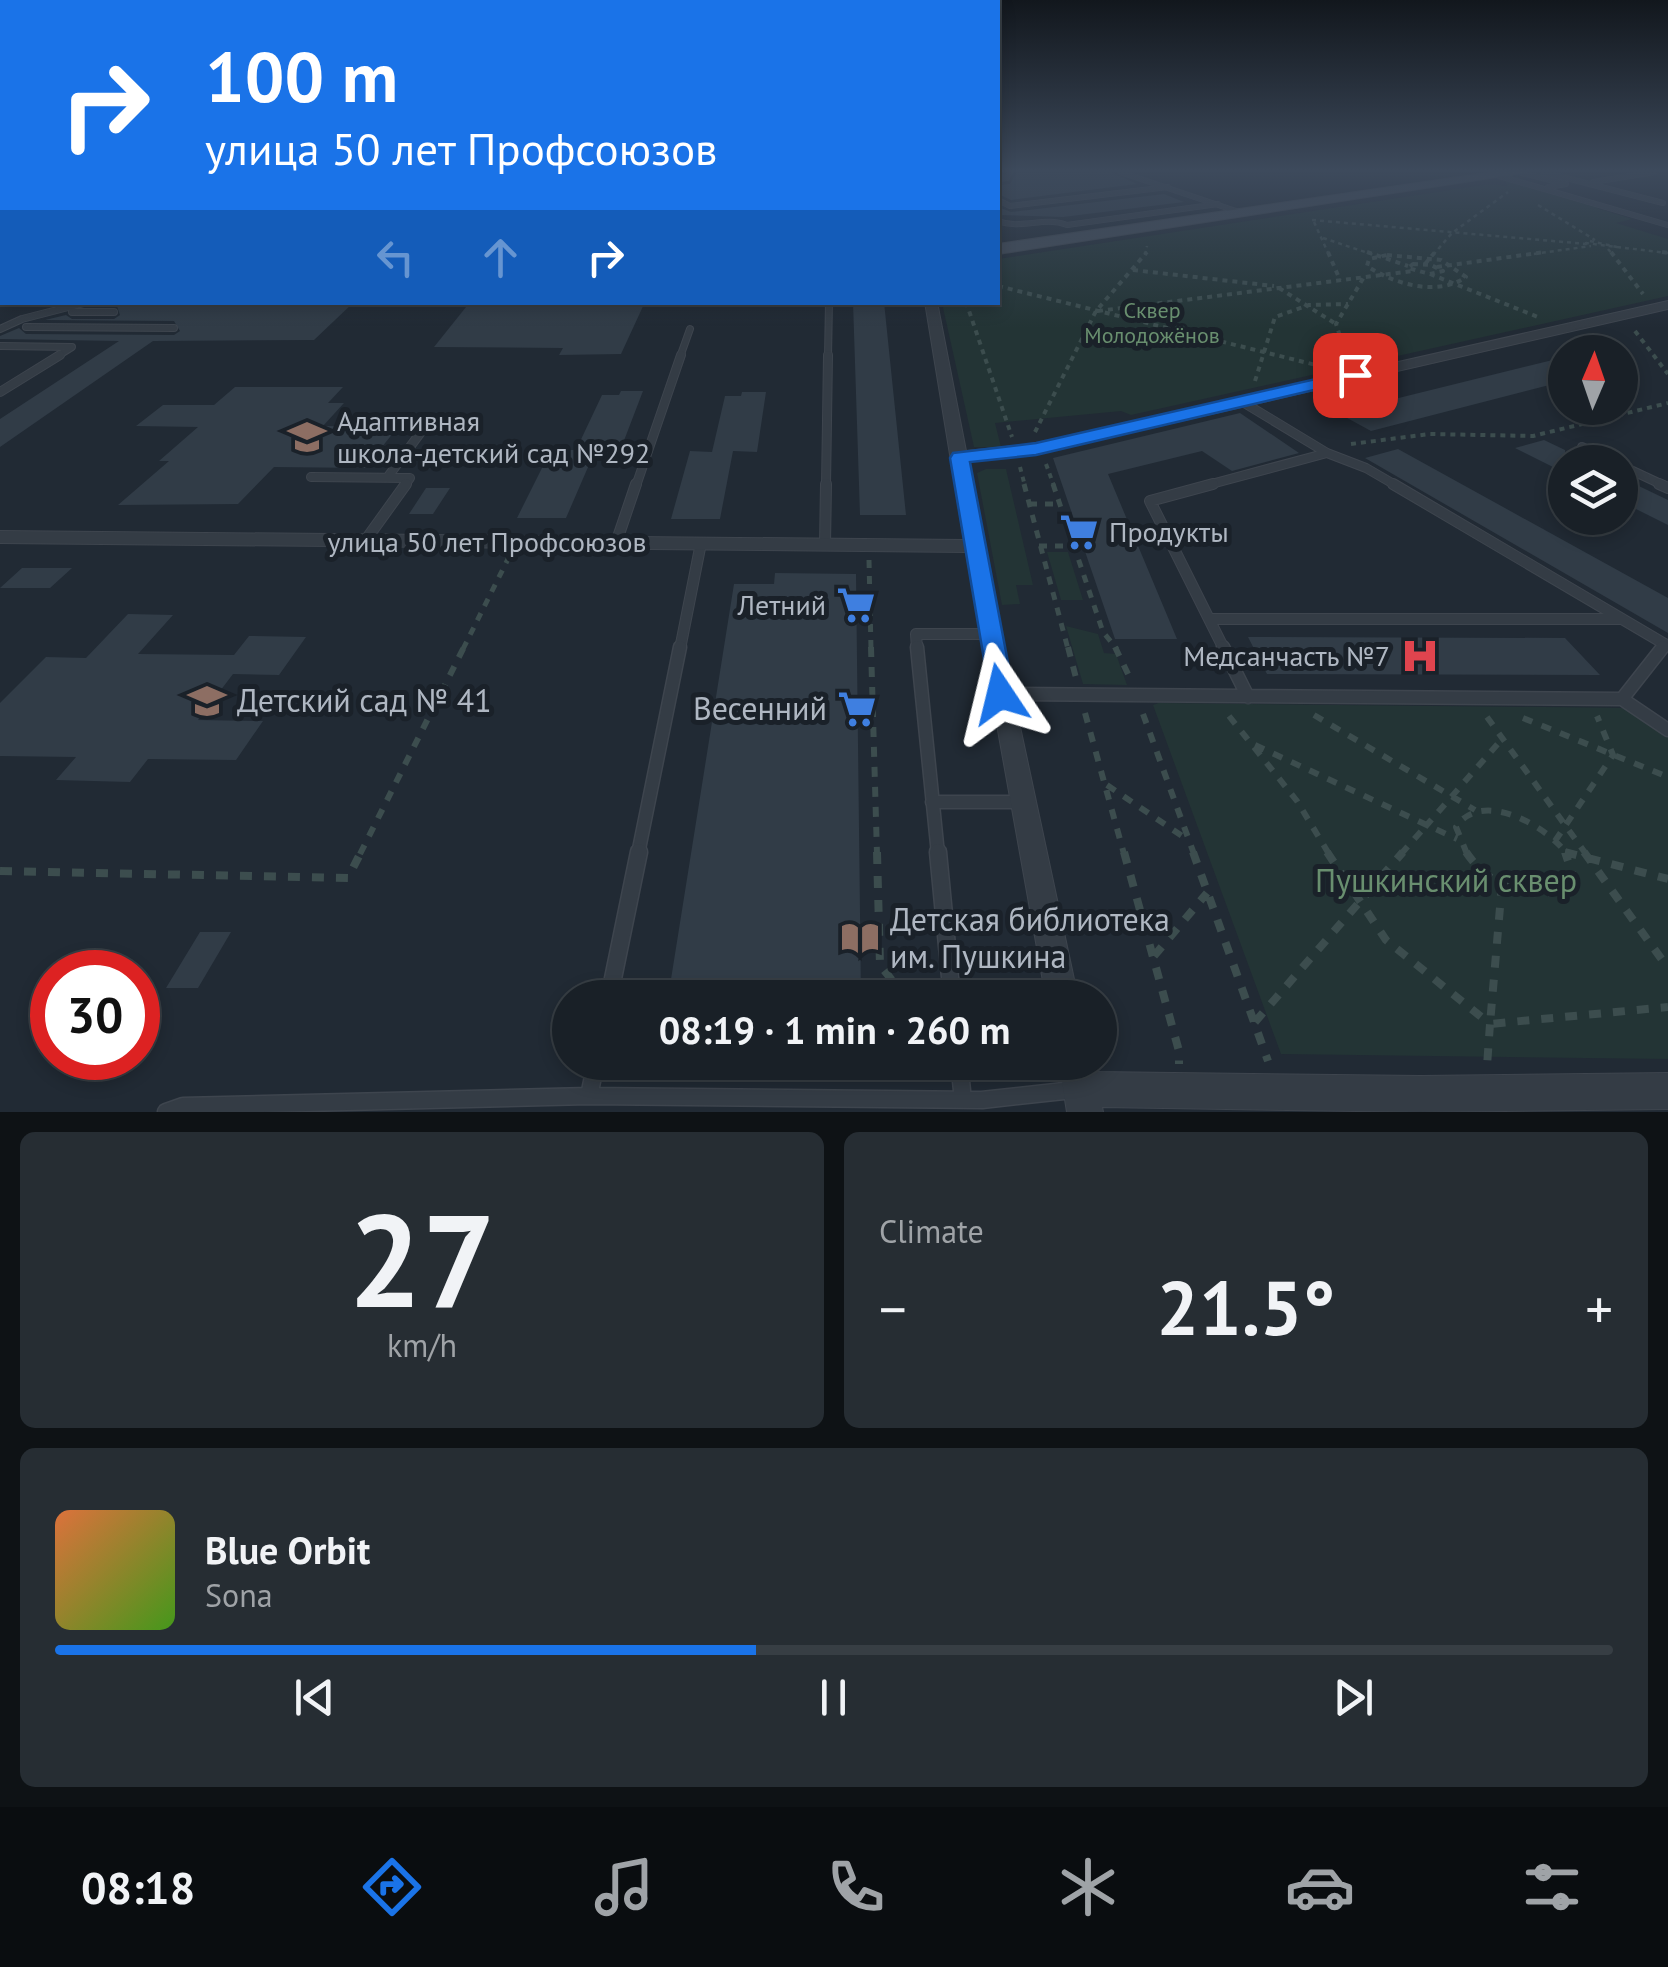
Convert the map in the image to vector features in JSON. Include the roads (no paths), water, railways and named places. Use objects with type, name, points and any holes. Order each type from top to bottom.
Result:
[{"type":"main road","points":[[1000,250],[1176,224]]},
{"type":"street","points":[[933,305],[1000,694],[1058,980]]},
{"type":"street","points":[[960,458],[1016,453],[1661,306]]},
{"type":"street","name":"улица 50 лет Профсоюзов","points":[[0,537],[974,546]]},
{"type":"street","points":[[1081,1088],[1279,1093],[1426,1103],[1486,1094],[1668,1091]]},
{"type":"lane","points":[[1004,224],[1010,227],[1032,224]]},
{"type":"lane","points":[[0,330],[22,319],[76,305]]},
{"type":"lane","points":[[47,327],[83,305]]},
{"type":"lane","points":[[825,545],[829,305]]},
{"type":"lane","points":[[72,312],[114,312]]},
{"type":"lane","points":[[26,327],[174,328]]},
{"type":"lane","points":[[616,543],[690,329]]},
{"type":"lane","points":[[0,346],[72,347],[0,392]]},
{"type":"lane","points":[[1246,400],[1322,451],[1366,468],[1666,645],[1622,699]]},
{"type":"lane","points":[[387,478],[421,432]]},
{"type":"lane","points":[[1248,697],[1150,502],[1322,451]]},
{"type":"lane","points":[[1638,474],[1668,488]]},
{"type":"lane","points":[[311,477],[410,478],[366,541]]},
{"type":"lane","points":[[613,980],[701,543]]},
{"type":"lane","points":[[1210,619],[1622,619]]},
{"type":"lane","points":[[950,980],[916,634],[990,634]]},
{"type":"lane","points":[[1000,694],[1622,699],[1668,730]]},
{"type":"lane","points":[[932,802],[1021,802]]},
{"type":"lane","points":[[589,1096],[592,1080]]},
{"type":"lane","points":[[960,1080],[962,1100]]},
{"type":"lane","points":[[166,1112],[182,1106],[589,1096],[807,1105],[962,1100],[1081,1088]]},
{"type":"place","name":"Адаптивная школа-детский сад №292","points":[[307,437]]},
{"type":"place","name":"Продукты","points":[[1079,532]]},
{"type":"place","name":"Летний","points":[[856,605]]},
{"type":"place","name":"Медсанчасть №7","points":[[1420,656]]},
{"type":"place","name":"Детский сад № 41","points":[[207,701]]},
{"type":"place","name":"Весенний","points":[[857,709]]},
{"type":"place","name":"Детская библиотека им. Пушкина","points":[[860,938]]},
{"type":"park label","name":"Сквер Молодожёнов","points":[[1152,322]]},
{"type":"park label","name":"Пушкинский сквер","points":[[1446,881]]}]
